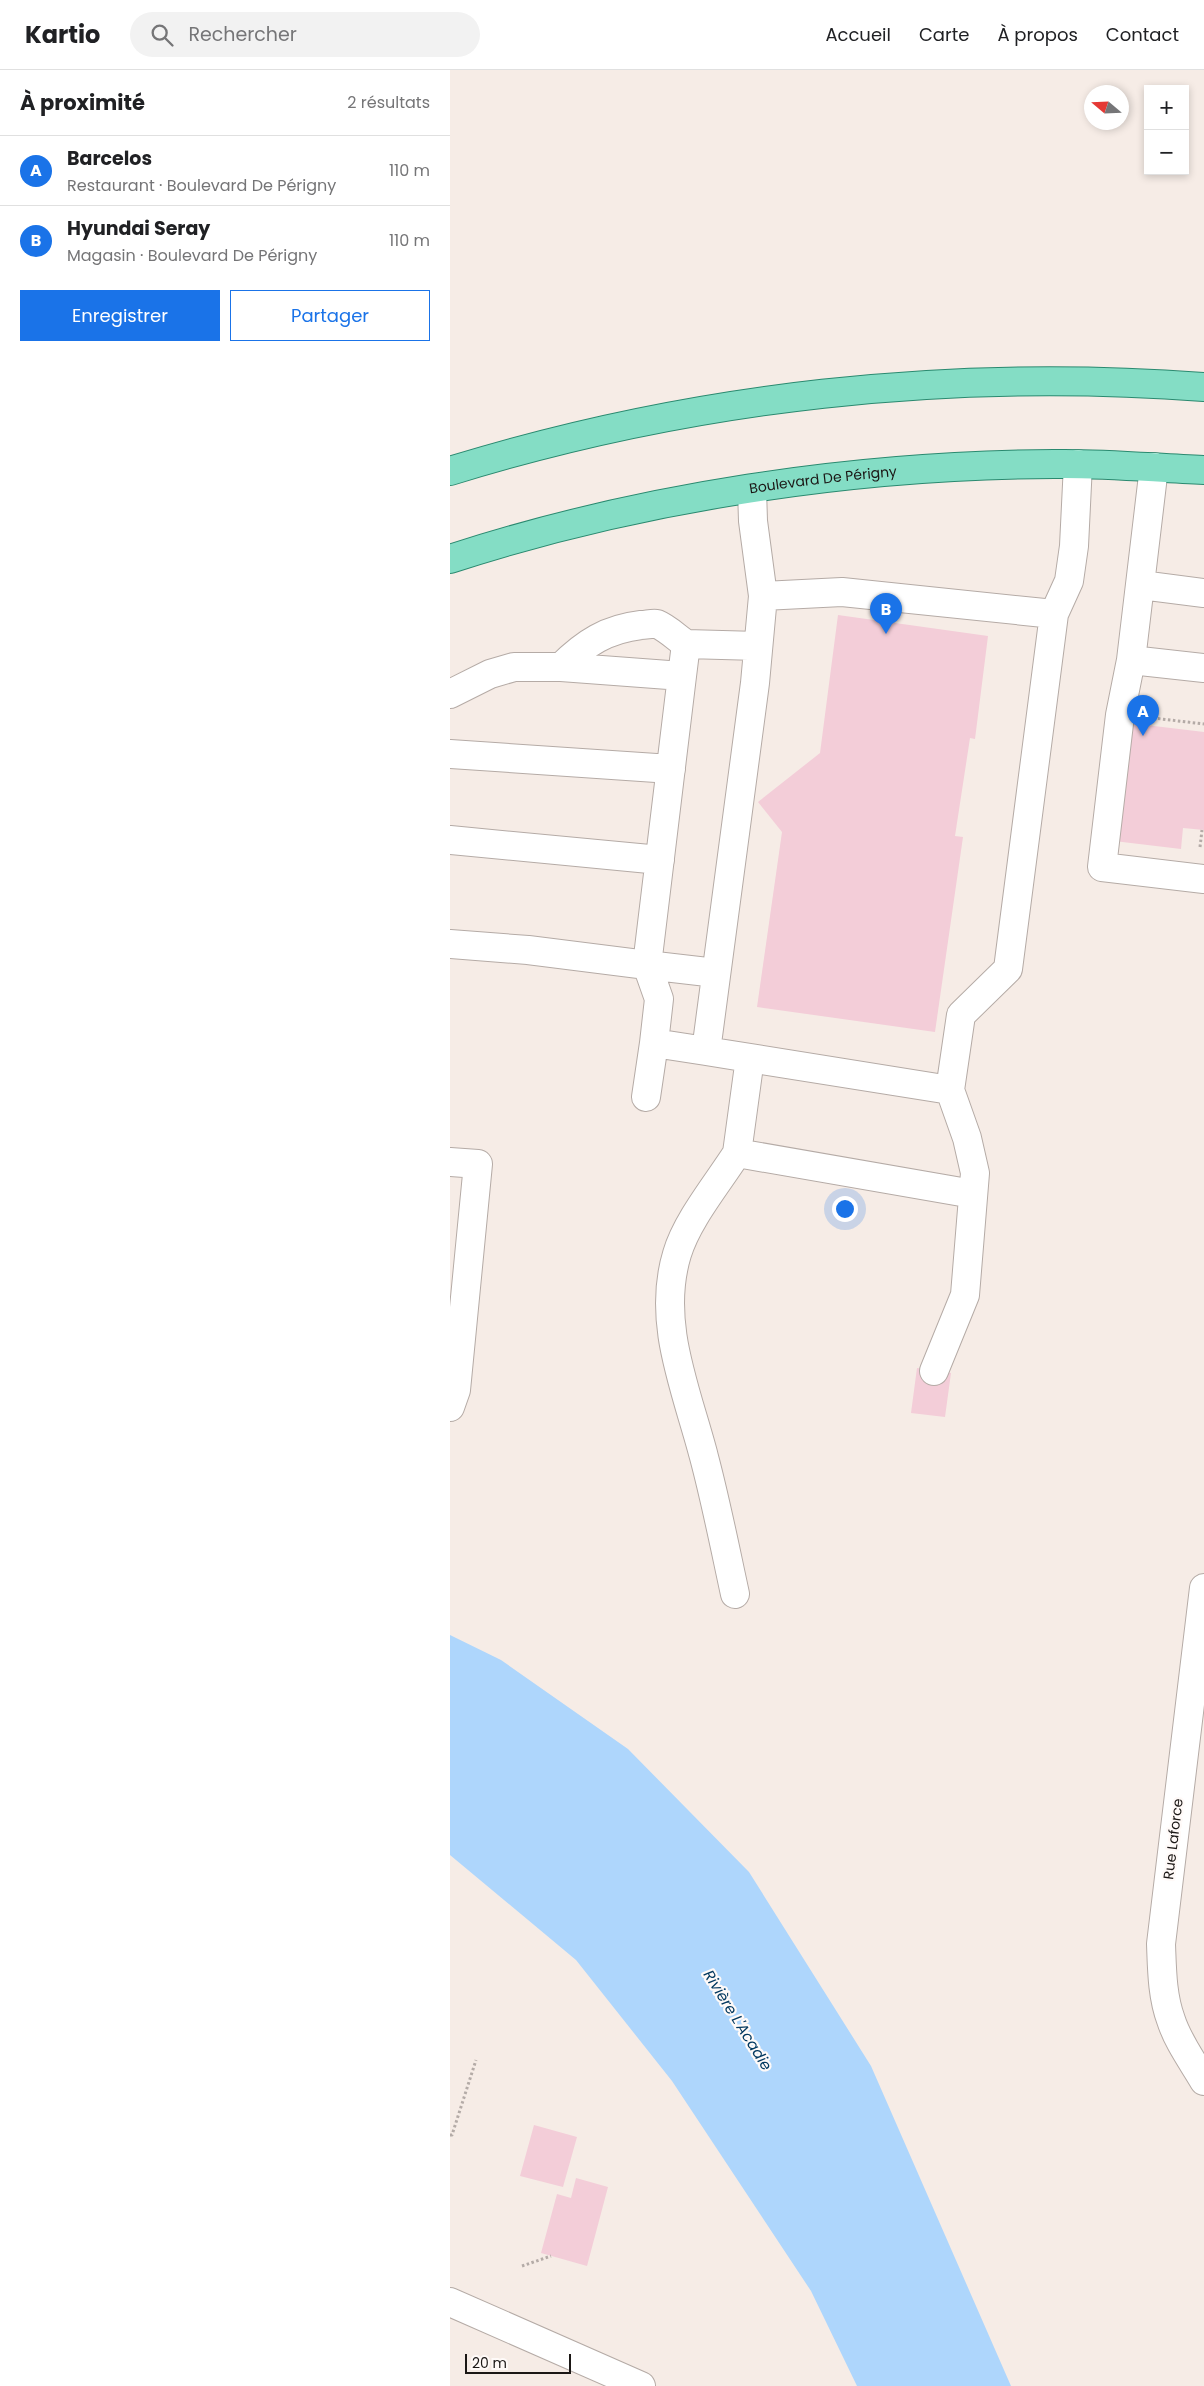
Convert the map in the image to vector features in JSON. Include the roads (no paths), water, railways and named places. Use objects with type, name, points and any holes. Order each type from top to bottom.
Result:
[{"type":"main road","points":[[450,471],[528,448],[599,431],[734,406],[829,392],[913,385],[999,382],[1109,382],[1204,387]]},
{"type":"main road","name":"Boulevard De Périgny","points":[[450,558],[662,504],[752,489],[947,467],[1078,464],[1204,470]]},
{"type":"street","points":[[934,1371],[965,1295],[973,1194],[973,1164],[967,1138],[950,1090],[961,1015],[1008,968],[1054,614],[1069,581],[1074,546],[1078,464]]},
{"type":"street","points":[[1154,467],[1141,585],[1131,660],[1120,715],[1102,866],[1204,879]]},
{"type":"street","points":[[706,1051],[763,596],[753,521],[752,489]]},
{"type":"street","points":[[1141,585],[1204,593]]},
{"type":"street","points":[[763,596],[842,592],[1054,614]]},
{"type":"street","points":[[561,667],[578,650],[596,638],[609,631],[627,627],[656,624],[686,644],[758,646]]},
{"type":"street","points":[[646,1096],[659,999],[647,965],[686,644]]},
{"type":"street","points":[[1131,660],[1204,668]]},
{"type":"street","points":[[450,694],[490,674],[514,667],[561,667],[682,676]]},
{"type":"street","points":[[450,754],[671,769]]},
{"type":"street","points":[[450,840],[660,860]]},
{"type":"street","points":[[450,944],[528,950],[716,973]]},
{"type":"street","points":[[654,1043],[950,1090]]},
{"type":"street","points":[[735,1594],[712,1488],[678,1369],[671,1331],[670,1293],[672,1274],[681,1243],[699,1211],[737,1153],[750,1058]]},
{"type":"street","points":[[737,1153],[973,1194]]},
{"type":"street","points":[[450,1162],[478,1164],[456,1390],[450,1407]]},
{"type":"street","name":"Rue Laforce","points":[[1204,1588],[1162,1944],[1162,1977],[1168,2013],[1176,2032],[1204,2081]]},
{"type":"street","points":[[450,2302],[641,2386]]},
{"type":"water","name":"Rivière L'Acadie","points":[[450,1635],[501,1660],[628,1749],[749,1872],[871,2066],[1011,2386],[857,2386],[811,2291],[672,2081],[576,1960],[450,1855]]},
{"type":"place","name":"Hyundai Seray","points":[[886,634]]},
{"type":"place","name":"Barcelos","points":[[1143,736]]}]
